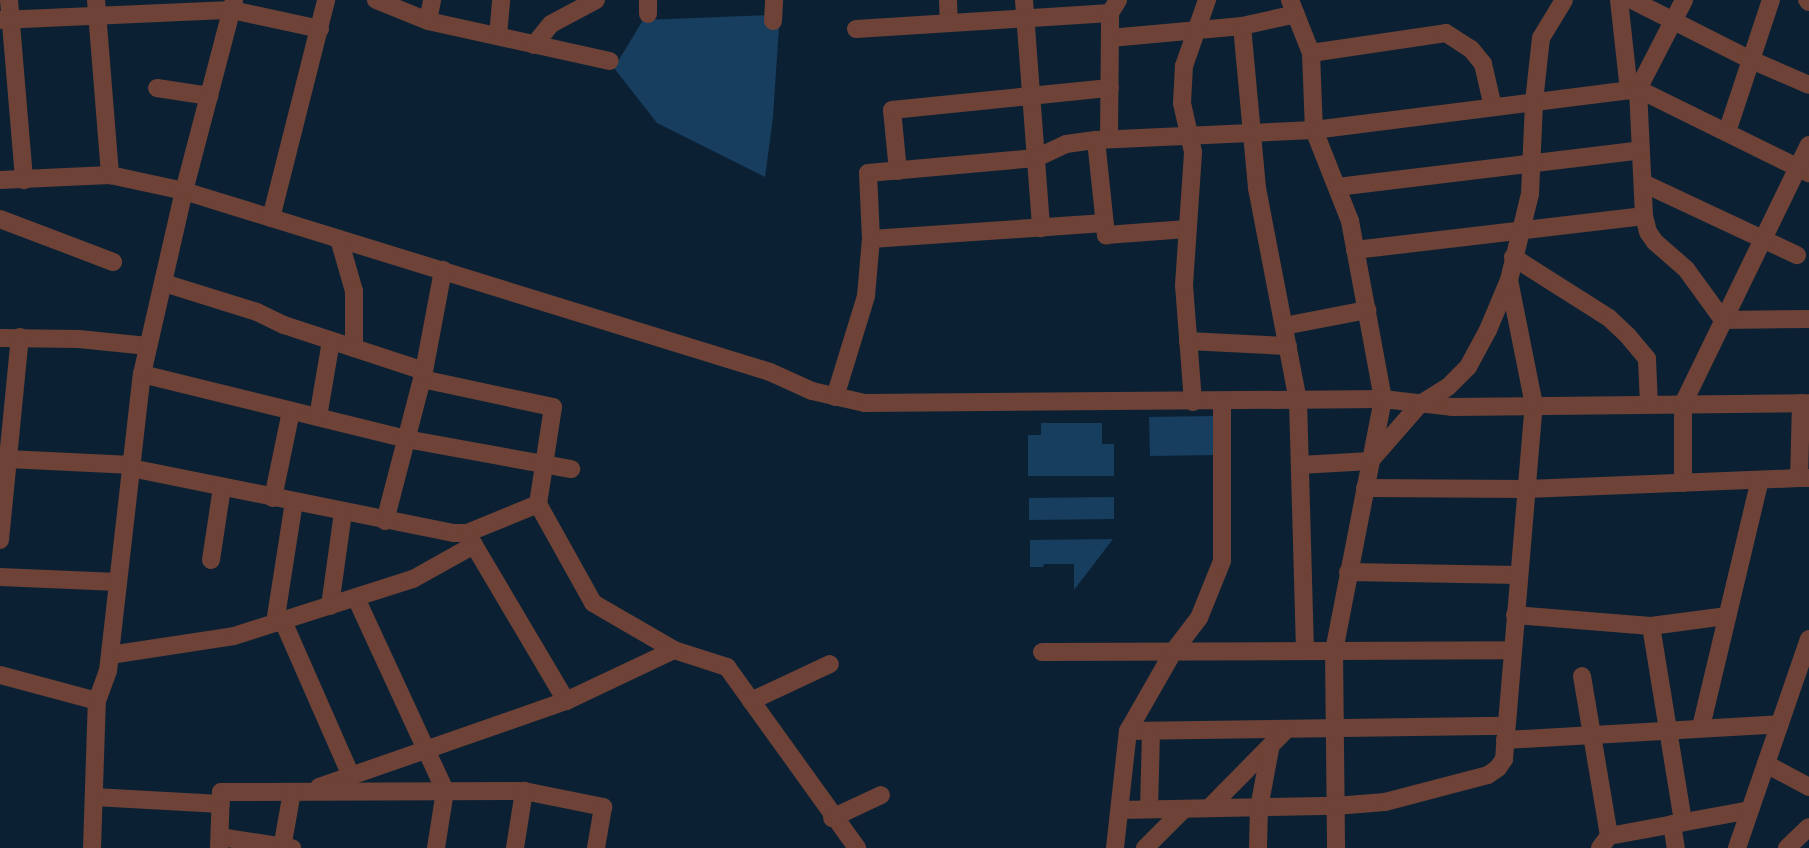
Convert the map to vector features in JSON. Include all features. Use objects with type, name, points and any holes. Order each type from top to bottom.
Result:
[{"type":"street","points":[[9,0],[5,20],[23,180]]},
{"type":"street","points":[[271,218],[326,0]]},
{"type":"street","points":[[376,0],[428,21],[610,61]]},
{"type":"street","points":[[428,21],[432,0]]},
{"type":"street","points":[[498,36],[501,0]]},
{"type":"street","points":[[534,45],[551,24],[596,0]]},
{"type":"street","points":[[773,22],[774,0]]},
{"type":"street","points":[[948,0],[949,23]]},
{"type":"street","points":[[1024,0],[1041,228]]},
{"type":"street","points":[[1193,402],[1184,285],[1193,152],[1182,103],[1184,66],[1207,0]]},
{"type":"street","points":[[1300,465],[1370,461],[1419,405],[1448,387],[1468,367],[1488,330],[1508,279],[1521,231],[1530,194],[1534,102],[1541,38],[1564,0]]},
{"type":"street","points":[[1619,0],[1641,150],[1644,216],[1655,243],[1686,269],[1723,320]]},
{"type":"street","points":[[1632,0],[1749,59],[1809,85]]},
{"type":"street","points":[[1634,90],[1684,0]]},
{"type":"street","points":[[1727,132],[1749,59],[1771,0]]},
{"type":"street","points":[[5,20],[96,8],[233,5],[320,29]]},
{"type":"street","points":[[92,848],[97,701],[102,693],[110,655],[142,374],[184,191],[233,5]]},
{"type":"street","points":[[856,29],[1025,19],[1114,7],[1110,38],[1110,88],[1102,140],[1106,234],[1187,229]]},
{"type":"street","points":[[1110,38],[1242,26],[1293,7],[1311,53],[1314,130],[1350,221],[1383,399],[1335,651],[1336,848]]},
{"type":"street","points":[[96,8],[110,175]]},
{"type":"street","points":[[1242,26],[1257,188],[1298,400],[1305,651]]},
{"type":"street","points":[[1311,53],[1446,33],[1471,49],[1483,64],[1493,107]]},
{"type":"street","points":[[157,88],[209,96]]},
{"type":"street","points":[[898,171],[892,110],[1110,88]]},
{"type":"street","points":[[835,397],[866,296],[872,239],[867,173],[1036,158],[1066,144],[1102,140],[1314,130],[1634,90],[1804,170]]},
{"type":"street","points":[[1684,483],[1683,404],[1762,238],[1804,170],[1809,145]]},
{"type":"street","points":[[1337,187],[1641,150]]},
{"type":"street","points":[[0,180],[110,175],[184,191],[770,372],[812,391],[865,403],[915,405],[1383,399],[1419,405],[1805,403],[1804,478],[1527,489],[1365,488]]},
{"type":"street","points":[[1643,183],[1797,255]]},
{"type":"street","points":[[1355,250],[1644,216]]},
{"type":"street","points":[[0,219],[113,262]]},
{"type":"street","points":[[872,239],[1104,223]]},
{"type":"street","points":[[339,239],[354,291],[354,348]]},
{"type":"street","points":[[1513,257],[1609,318],[1628,336],[1647,359],[1649,404]]},
{"type":"street","points":[[385,521],[423,375],[443,270]]},
{"type":"street","points":[[1120,810],[1335,806],[1385,802],[1488,775],[1498,768],[1504,759],[1534,405],[1508,279]]},
{"type":"street","points":[[164,283],[257,312],[284,325],[423,375],[552,407],[538,504],[593,603],[674,650],[727,667],[832,818],[857,848]]},
{"type":"street","points":[[1284,326],[1367,310]]},
{"type":"street","points":[[1723,320],[1809,319]]},
{"type":"street","points":[[0,540],[5,467],[20,337]]},
{"type":"street","points":[[0,338],[149,346]]},
{"type":"street","points":[[318,417],[331,341]]},
{"type":"street","points":[[1188,341],[1288,346]]},
{"type":"street","points":[[142,374],[407,439],[571,469]]},
{"type":"street","points":[[1115,848],[1128,731],[1140,705],[1173,652],[1199,618],[1222,561],[1222,402]]},
{"type":"street","points":[[273,498],[291,411]]},
{"type":"street","points":[[5,467],[132,467],[470,539],[566,701]]},
{"type":"street","points":[[1701,727],[1760,480]]},
{"type":"street","points":[[211,560],[222,487]]},
{"type":"street","points":[[294,502],[279,622],[351,776]]},
{"type":"street","points":[[110,655],[234,636],[413,579],[470,539],[538,504]]},
{"type":"street","points":[[330,607],[343,512]]},
{"type":"street","points":[[1348,572],[1519,575]]},
{"type":"street","points":[[0,577],[118,582]]},
{"type":"street","points":[[356,598],[445,791],[436,848]]},
{"type":"street","points":[[1515,615],[1651,626],[1727,616]]},
{"type":"street","points":[[1651,626],[1668,729],[1677,823],[1676,848]]},
{"type":"street","points":[[1737,848],[1809,639]]},
{"type":"street","points":[[299,792],[566,701],[674,650]]},
{"type":"street","points":[[1042,652],[1513,650]]},
{"type":"street","points":[[751,701],[831,664]]},
{"type":"street","points":[[0,675],[97,701]]},
{"type":"street","points":[[1582,676],[1605,842],[1677,823],[1750,810]]},
{"type":"street","points":[[1128,731],[1334,728],[1592,735],[1780,724]]},
{"type":"street","points":[[1209,808],[1287,729]]},
{"type":"street","points":[[1149,809],[1151,731]]},
{"type":"street","points":[[1258,848],[1259,807],[1270,749]]},
{"type":"street","points":[[1766,764],[1809,788]]},
{"type":"street","points":[[299,792],[286,848],[220,842],[221,792],[524,791],[603,807],[596,848]]},
{"type":"street","points":[[519,847],[524,791]]},
{"type":"street","points":[[832,818],[881,794]]},
{"type":"street","points":[[94,797],[221,804]]},
{"type":"street","points":[[1145,848],[1184,808]]},
{"type":"street","points":[[1787,848],[1809,827]]},
{"type":"shaded area","points":[[769,15],[779,27],[773,117],[765,177],[657,123],[614,68],[643,20]]},
{"type":"shaded area","points":[[1215,416],[1215,455],[1150,456],[1149,417]]},
{"type":"shaded area","points":[[1041,423],[1102,423],[1102,444],[1114,444],[1114,476],[1028,476],[1028,435],[1041,435]]},
{"type":"shaded area","points":[[1114,497],[1114,519],[1029,520],[1029,498]]},
{"type":"shaded area","points":[[1113,539],[1074,590],[1074,564],[1030,567],[1030,540]]}]
